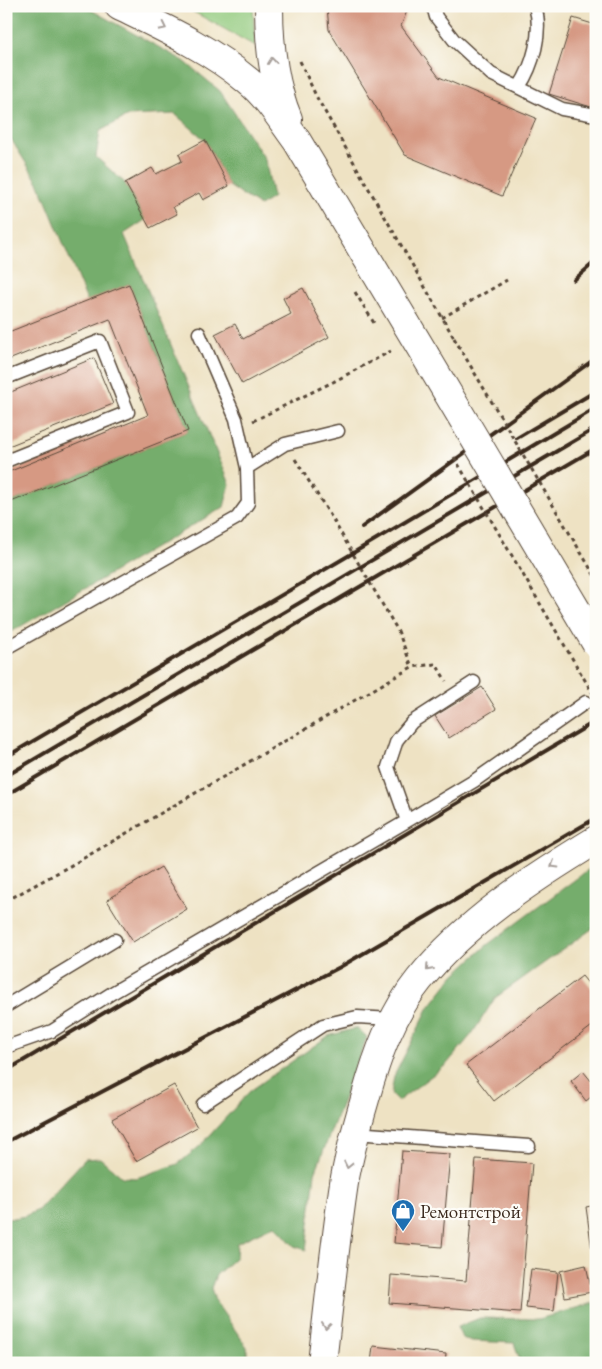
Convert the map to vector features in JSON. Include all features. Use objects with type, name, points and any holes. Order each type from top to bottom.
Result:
[{"type":"main road","points":[[119,6],[174,32],[217,58],[250,82],[274,110],[297,141],[596,643]]},
{"type":"main road","points":[[269,6],[273,68],[280,101],[297,141]]},
{"type":"main road","points":[[322,1363],[344,1182],[355,1133],[375,1063],[392,1019],[418,981],[449,947],[522,888],[596,840]]},
{"type":"lane","points":[[432,6],[436,17],[448,32],[491,74],[562,109],[596,115]]},
{"type":"lane","points":[[519,87],[525,78],[533,54],[539,25],[535,6]]},
{"type":"lane","points":[[6,648],[237,518],[248,503],[247,468],[237,425],[198,333]]},
{"type":"lane","points":[[6,378],[100,340],[128,412],[6,461]]},
{"type":"lane","points":[[247,468],[285,444],[338,430]]},
{"type":"lane","points":[[407,821],[388,767],[397,740],[412,722],[474,682]]},
{"type":"lane","points":[[6,1047],[52,1031],[112,993],[407,821],[474,781],[591,700]]},
{"type":"lane","points":[[6,1006],[115,940]]},
{"type":"lane","points":[[203,1104],[323,1025],[357,1017],[392,1019]]},
{"type":"lane","points":[[355,1133],[529,1146]]},
{"type":"path","points":[[299,58],[321,105],[442,318],[596,578]]},
{"type":"path","points":[[442,318],[506,280]]},
{"type":"path","points":[[355,291],[377,329]]},
{"type":"path","points":[[386,344],[394,357]]},
{"type":"path","points":[[237,425],[258,420],[391,351]]},
{"type":"path","points":[[285,444],[332,518],[398,631],[412,667]]},
{"type":"path","points":[[452,453],[591,700]]},
{"type":"path","points":[[6,901],[77,862],[412,667],[436,664],[454,695]]},
{"type":"green space","points":[[6,6],[84,6],[184,61],[220,91],[265,159],[273,197],[260,206],[229,186],[205,140],[175,114],[128,116],[100,131],[96,157],[125,183],[145,220],[124,234],[230,484],[224,507],[6,635],[6,504],[188,431],[129,284],[87,301],[39,184],[6,131]]},
{"type":"green space","points":[[183,6],[253,6],[255,46]]},
{"type":"green space","points":[[596,864],[596,926],[495,998],[472,1034],[446,1065],[398,1101],[391,1094],[394,1076],[429,1007],[454,975],[487,945]]},
{"type":"green space","points":[[357,1028],[367,1037],[315,1173],[306,1250],[294,1246],[275,1225],[237,1243],[236,1257],[216,1275],[211,1288],[215,1301],[247,1347],[248,1363],[6,1363],[6,1217],[9,1219],[25,1216],[38,1210],[85,1159],[100,1158],[122,1177],[136,1178],[178,1164],[200,1146],[250,1091],[328,1036]]},
{"type":"green space","points":[[596,1302],[596,1363],[521,1363],[514,1343],[472,1341],[462,1338],[457,1327],[480,1318],[539,1319]]},
{"type":"building","points":[[327,6],[409,6],[401,26],[439,77],[536,118],[502,196],[405,155],[329,30]]},
{"type":"building","points":[[573,18],[596,25],[596,92],[591,107],[549,94]]},
{"type":"building","points":[[205,140],[229,186],[203,200],[199,193],[173,207],[177,214],[150,228],[125,183],[152,168],[156,174],[182,161],[179,154]]},
{"type":"building","points":[[129,284],[188,431],[6,504],[6,473],[148,415],[110,319],[6,361],[6,333]]},
{"type":"building","points":[[303,288],[329,337],[242,384],[215,334],[235,324],[243,339],[291,314],[283,298]]},
{"type":"building","points":[[94,358],[113,404],[6,447],[6,394]]},
{"type":"building","points":[[482,687],[496,709],[449,738],[435,716]]},
{"type":"building","points":[[161,867],[187,909],[133,942],[107,900]]},
{"type":"building","points":[[582,976],[596,993],[596,1023],[494,1101],[466,1065]]},
{"type":"building","points":[[583,1071],[596,1087],[596,1093],[586,1101],[571,1081]]},
{"type":"building","points":[[174,1085],[197,1127],[136,1161],[112,1119]]},
{"type":"building","points":[[402,1151],[450,1154],[442,1247],[394,1243]]},
{"type":"building","points":[[476,1159],[532,1163],[520,1313],[389,1303],[391,1275],[466,1281]]},
{"type":"building","points":[[596,1205],[596,1272],[595,1272],[586,1207]]},
{"type":"building","points":[[586,1265],[592,1292],[565,1297],[560,1271]]},
{"type":"building","points":[[531,1269],[558,1272],[554,1311],[526,1308]]},
{"type":"building","points":[[373,1346],[446,1354],[445,1363],[371,1363]]},
{"type":"railway","points":[[574,280],[596,261]]},
{"type":"railway","points":[[362,527],[596,358]]},
{"type":"railway","points":[[517,438],[596,391]]},
{"type":"railway","points":[[6,757],[596,408]]},
{"type":"railway","points":[[6,776],[596,428]]},
{"type":"railway","points":[[6,795],[596,448]]},
{"type":"railway","points":[[6,1071],[596,721]]},
{"type":"railway","points":[[6,1142],[340,967],[596,818]]},
{"type":"place","name":"Ремонтстрой","points":[[403,1232]]}]
